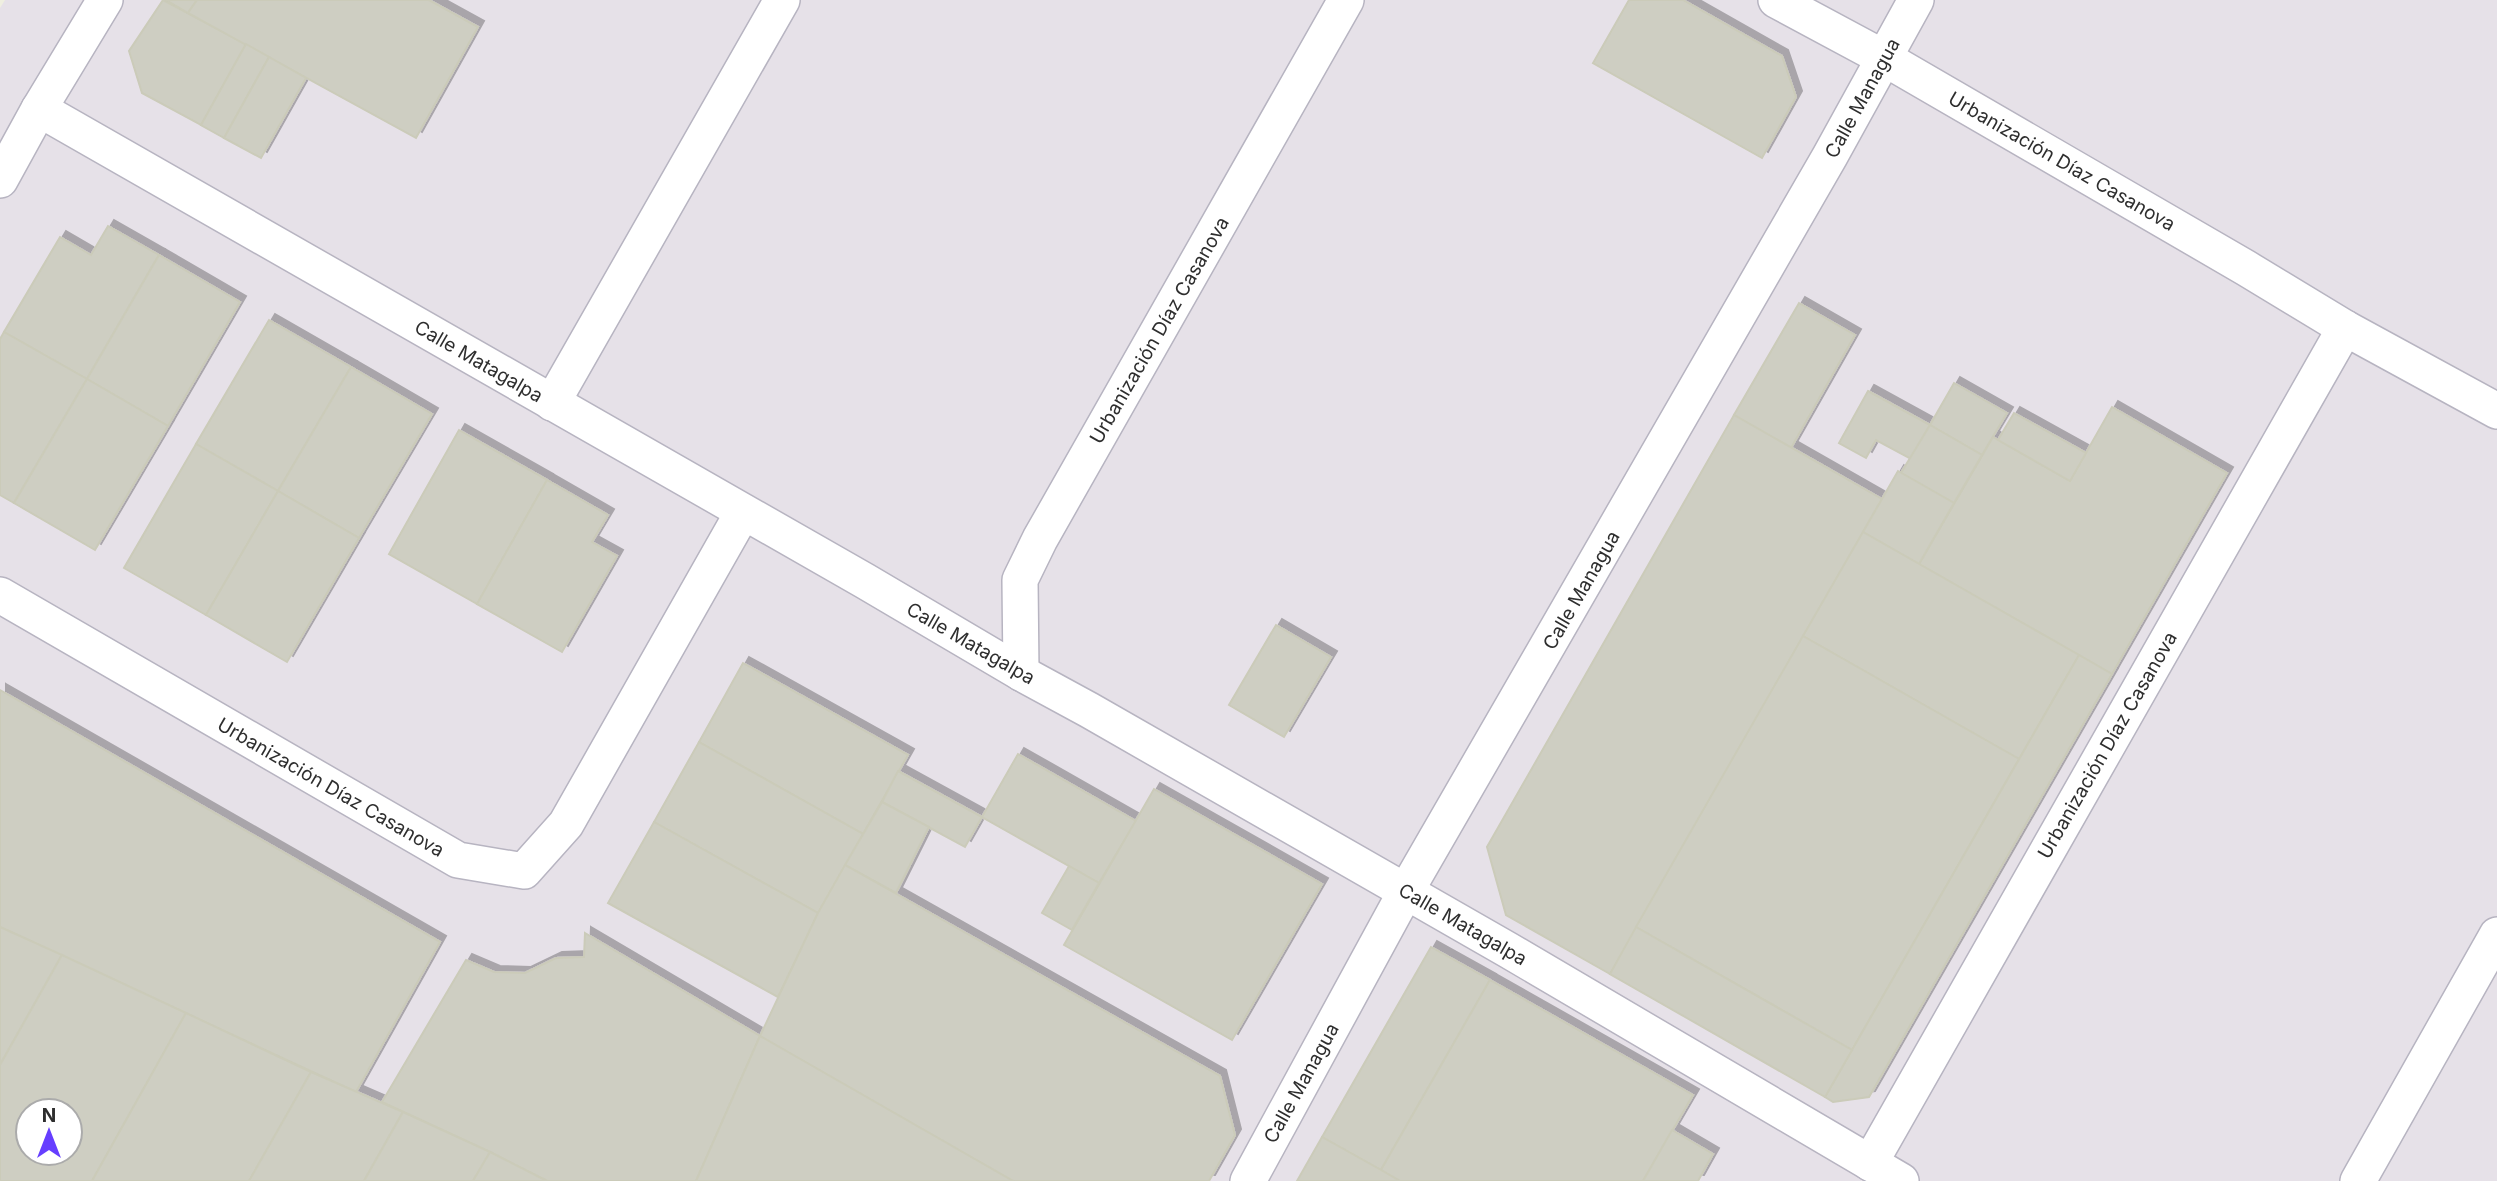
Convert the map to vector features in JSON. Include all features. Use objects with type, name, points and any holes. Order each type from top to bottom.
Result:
[{"type":"street","points":[[0,180],[38,109],[105,0]]},
{"type":"street","points":[[552,403],[782,0]]},
{"type":"street","name":"Urbanización Díaz Casanova","points":[[1021,673],[1020,580],[1040,539],[1346,0]]},
{"type":"street","name":"Urbanización Díaz Casanova","points":[[1776,0],[1884,58],[2345,328],[2497,411]]},
{"type":"street","name":"Calle Managua","points":[[1248,1181],[1406,891],[1916,0]]},
{"type":"street","name":"Calle Matagalpa","points":[[38,109],[1406,891],[1901,1181]]},
{"type":"street","name":"Urbanización Díaz Casanova","points":[[1870,1163],[1954,1011],[2345,328]]},
{"type":"street","name":"Urbanización Díaz Casanova","points":[[0,595],[458,860],[524,871],[566,824],[743,512]]},
{"type":"street","points":[[2358,1181],[2497,935]]},
{"type":"shaded area","points":[[5,0],[2497,0],[2497,1181],[0,1181],[0,8]]},
{"type":"building","points":[[163,0],[246,44],[201,125],[142,93],[129,51]]},
{"type":"building","points":[[166,0],[197,0],[188,13]]},
{"type":"building","points":[[197,0],[429,0],[478,27],[416,138],[188,13]]},
{"type":"building","points":[[1629,0],[1683,0],[1782,56],[1796,97],[1762,158],[1593,63]]},
{"type":"building","points":[[246,44],[269,57],[224,138],[201,125]]},
{"type":"building","points":[[269,57],[306,78],[261,158],[224,138]]},
{"type":"building","points":[[108,226],[159,255],[87,379],[4,332],[60,237],[91,255]]},
{"type":"building","points":[[159,255],[240,302],[168,426],[87,379]]},
{"type":"building","points":[[1799,303],[1855,335],[1791,448],[1734,415]]},
{"type":"building","points":[[269,320],[351,367],[278,491],[196,444]]},
{"type":"building","points":[[4,332],[87,379],[14,503],[0,495],[0,339]]},
{"type":"building","points":[[351,367],[432,414],[359,538],[278,491]]},
{"type":"building","points":[[87,379],[168,426],[95,550],[14,503]]},
{"type":"building","points":[[1954,383],[2007,413],[1982,455],[1930,425]]},
{"type":"building","points":[[1868,391],[1930,425],[1911,459],[1876,440],[1866,458],[1839,443]]},
{"type":"building","points":[[2112,407],[2227,473],[2112,674],[1919,564],[1993,437],[2070,481]]},
{"type":"building","points":[[2014,413],[2086,453],[2070,481],[1998,440]]},
{"type":"building","points":[[1734,415],[1882,499],[1610,974],[1506,915],[1487,847]]},
{"type":"building","points":[[1930,425],[1982,455],[1954,503],[1901,473]]},
{"type":"building","points":[[459,430],[547,480],[477,604],[389,554]]},
{"type":"building","points":[[196,444],[278,491],[206,615],[124,568]]},
{"type":"building","points":[[1898,471],[1954,503],[1919,564],[1863,532]]},
{"type":"building","points":[[547,480],[608,515],[592,542],[617,556],[562,652],[477,604]]},
{"type":"building","points":[[278,491],[359,538],[287,662],[206,615]]},
{"type":"building","points":[[1863,532],[2079,655],[2019,759],[1803,636]]},
{"type":"building","points":[[1276,625],[1331,657],[1284,737],[1229,705]]},
{"type":"building","points":[[1803,636],[2019,759],[1852,1050],[1636,927]]},
{"type":"building","points":[[2079,655],[2112,674],[1869,1097],[1833,1102],[1825,1097]]},
{"type":"building","points":[[743,663],[908,755],[863,834],[699,742]]},
{"type":"building","points":[[0,690],[440,942],[356,1092],[0,927]]},
{"type":"building","points":[[699,742],[863,834],[818,913],[654,822]]},
{"type":"building","points":[[1018,754],[1136,821],[1099,883],[982,817]]},
{"type":"building","points":[[898,771],[982,817],[965,847],[882,802]]},
{"type":"building","points":[[1154,789],[1322,884],[1232,1040],[1064,945]]},
{"type":"building","points":[[882,802],[929,827],[896,893],[845,865]]},
{"type":"building","points":[[654,822],[818,913],[778,997],[608,903]]},
{"type":"building","points":[[845,865],[1220,1076],[1235,1135],[1209,1181],[1013,1181],[760,1036],[818,913]]},
{"type":"building","points":[[1069,866],[1099,883],[1072,930],[1042,913]]},
{"type":"building","points":[[0,927],[62,955],[0,1065]]},
{"type":"building","points":[[1636,927],[1852,1050],[1825,1097],[1610,974]]},
{"type":"building","points":[[585,933],[760,1036],[696,1181],[547,1181],[382,1102],[466,960],[494,972],[525,973],[556,958],[584,957]]},
{"type":"building","points":[[1431,947],[1490,980],[1381,1170],[1322,1137]]},
{"type":"building","points":[[62,955],[186,1013],[92,1181],[0,1181],[0,1065]]},
{"type":"building","points":[[1490,980],[1693,1095],[1643,1181],[1400,1181],[1381,1170]]},
{"type":"building","points":[[186,1013],[311,1072],[249,1181],[92,1181]]},
{"type":"building","points":[[760,1036],[1013,1181],[696,1181]]},
{"type":"building","points":[[311,1072],[403,1112],[364,1181],[249,1181]]},
{"type":"building","points":[[403,1112],[490,1152],[473,1181],[364,1181]]},
{"type":"building","points":[[1672,1130],[1713,1154],[1698,1181],[1643,1181]]},
{"type":"building","points":[[1322,1137],[1381,1170],[1400,1181],[1297,1181]]},
{"type":"building","points":[[490,1152],[547,1181],[473,1181]]}]
